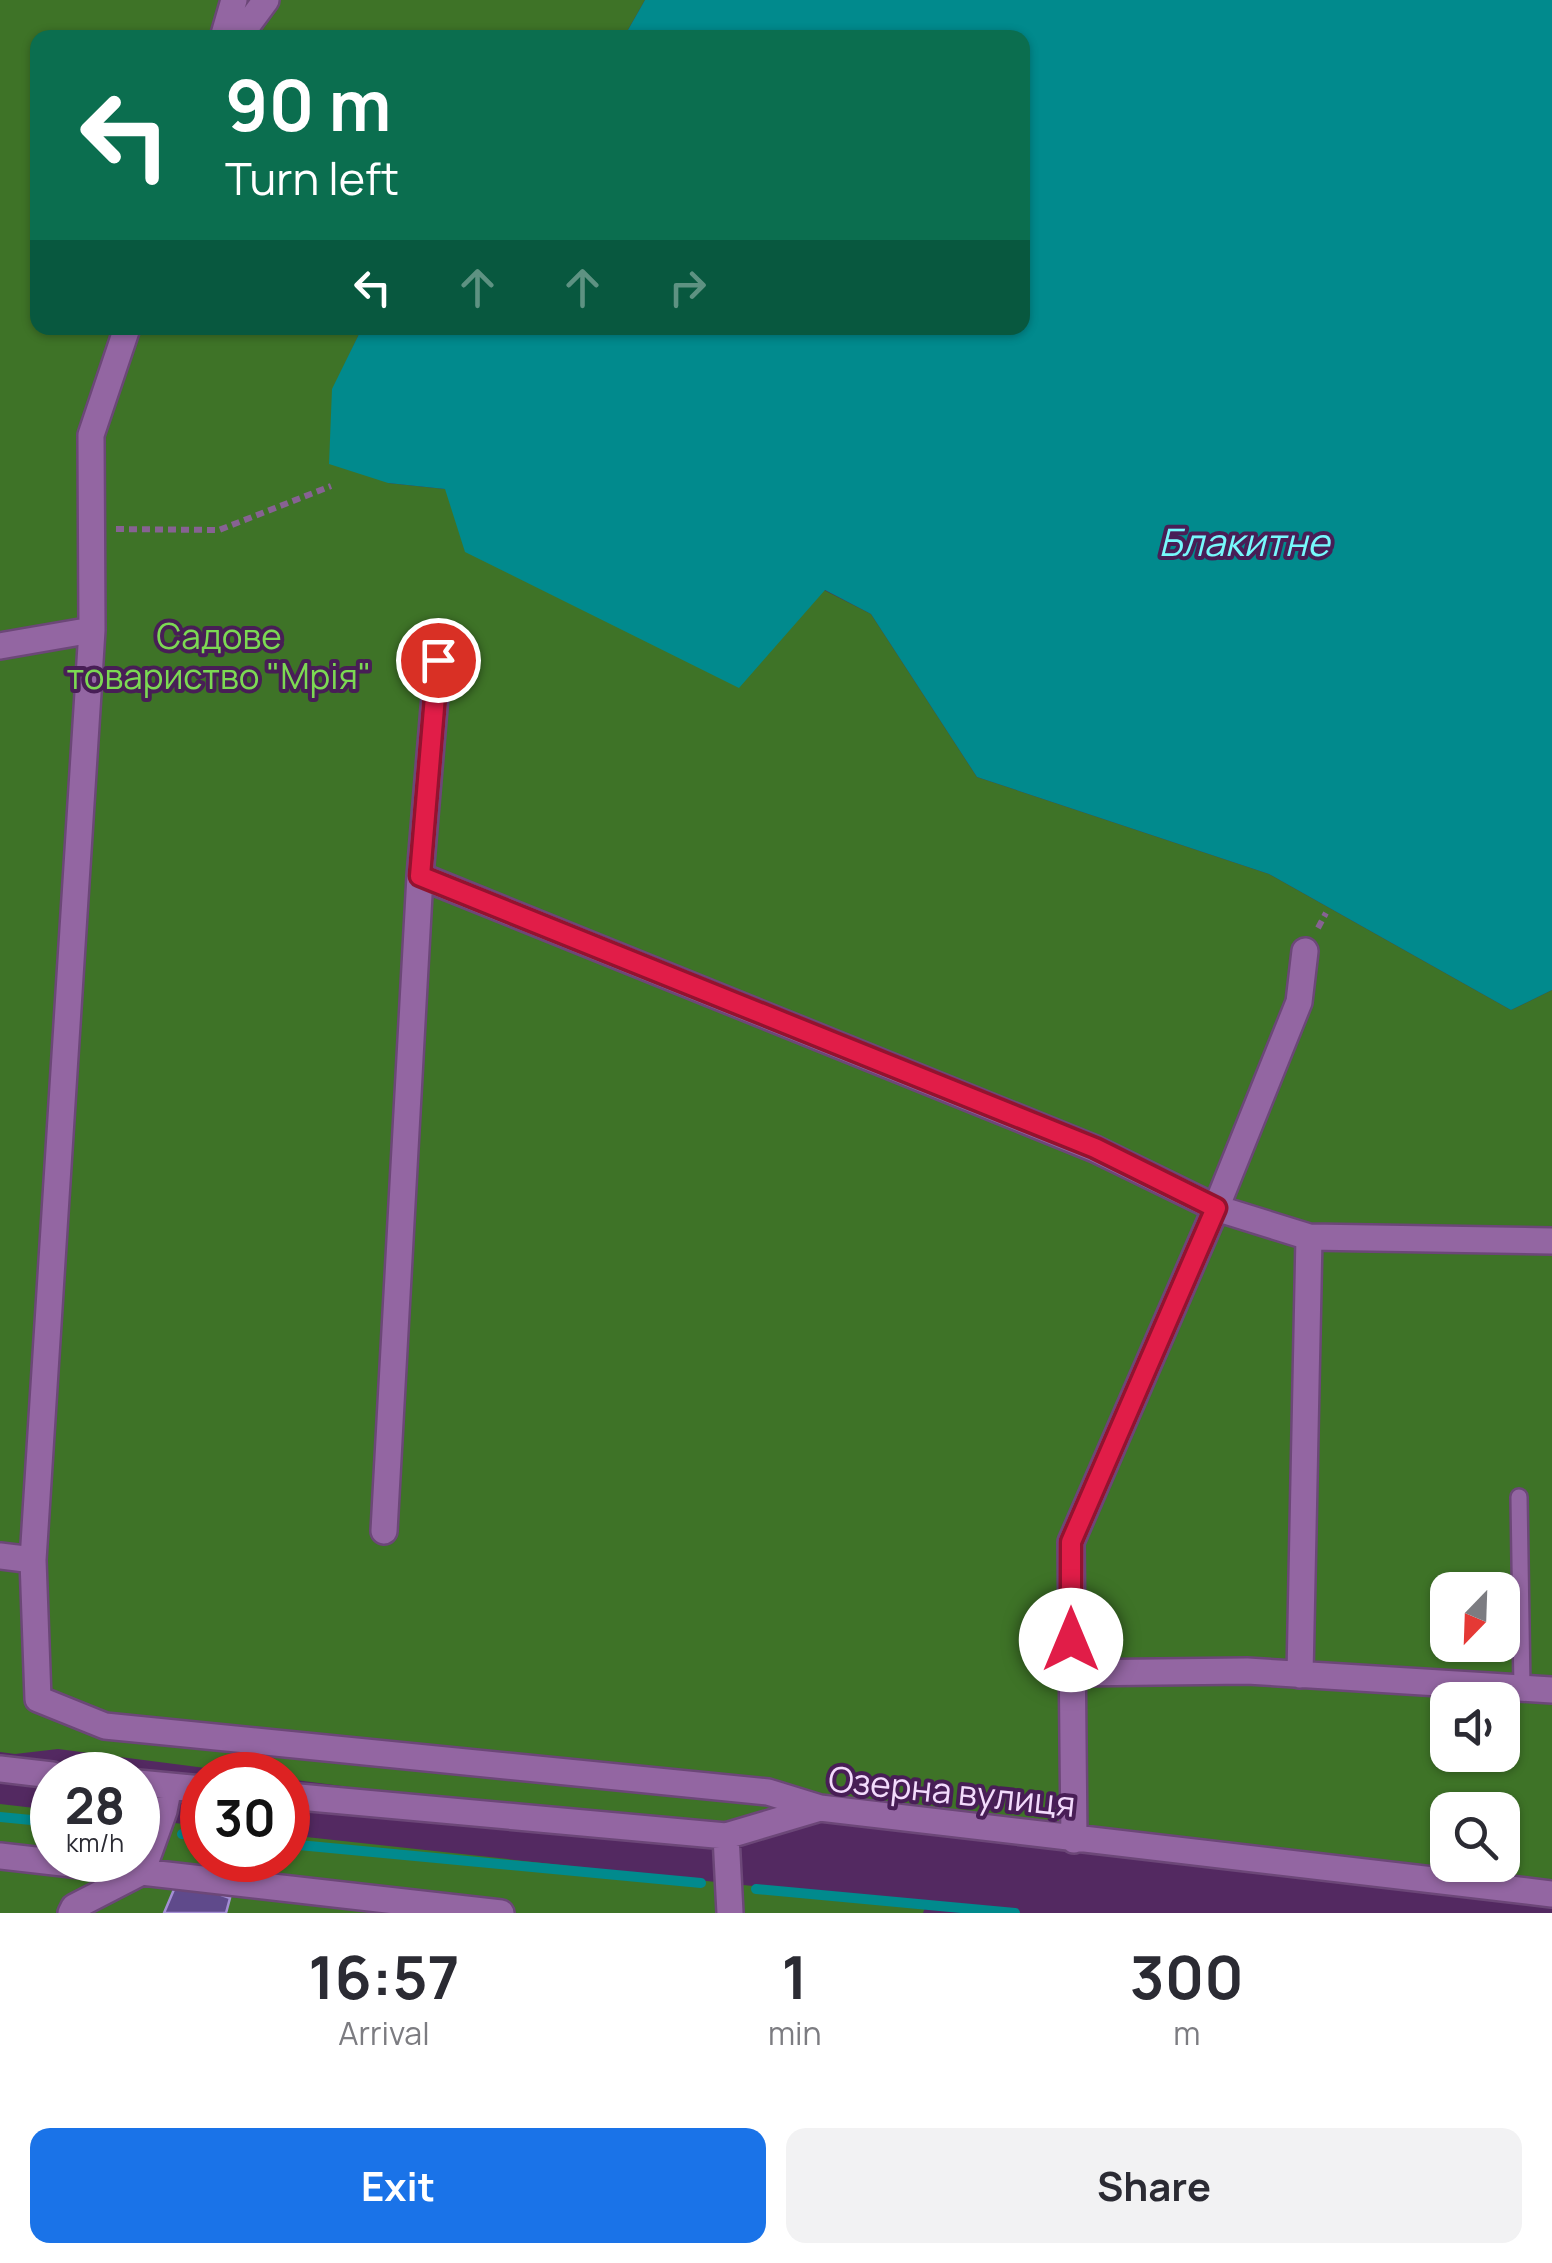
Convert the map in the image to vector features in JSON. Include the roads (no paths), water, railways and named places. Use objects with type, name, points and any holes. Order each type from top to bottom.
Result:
[{"type":"street","points":[[225,30],[234,0]]},
{"type":"street","points":[[244,30],[266,0]]},
{"type":"street","points":[[125,335],[91,435],[92,630],[33,1560],[38,1699],[104,1726],[768,1792],[820,1808]]},
{"type":"street","points":[[0,646],[92,630]]},
{"type":"street","points":[[384,1530],[420,876],[438,660]]},
{"type":"street","points":[[420,876],[1095,1148],[1216,1208],[1309,1237],[1552,1242]]},
{"type":"street","points":[[1074,1840],[1071,1542],[1216,1208],[1299,1002],[1305,951]]},
{"type":"street","points":[[1300,1675],[1309,1237]]},
{"type":"street","points":[[0,1556],[33,1560]]},
{"type":"street","points":[[1071,1674],[1246,1672],[1552,1690]]},
{"type":"street","points":[[0,1769],[30,1772]]},
{"type":"street","points":[[160,1785],[180,1787]]},
{"type":"street","points":[[160,1822],[168,1786]]},
{"type":"street","name":"Озерна вулиця","points":[[310,1798],[726,1836],[820,1808],[1552,1894]]},
{"type":"street","points":[[726,1836],[730,1913]]},
{"type":"street","points":[[0,1856],[30,1859]]},
{"type":"street","points":[[160,1874],[502,1913]]},
{"type":"street","points":[[71,1913],[74,1907],[123,1882]]},
{"type":"lane","points":[[1519,1497],[1522,1688]]},
{"type":"water","name":"Блакитне","points":[[645,0],[1552,0],[1552,990],[1511,1010],[1269,874],[977,777],[871,614],[825,590],[739,688],[465,552],[445,489],[388,483],[329,464],[332,389],[359,335],[1030,335],[1030,30],[628,30]]},
{"type":"waterway","points":[[0,1817],[30,1820]]},
{"type":"waterway","points":[[310,1846],[701,1883]]},
{"type":"waterway","points":[[756,1889],[1015,1913]]},
{"type":"park label","name":"Садове товариство \"Мрія\"","points":[[219,656]]}]
